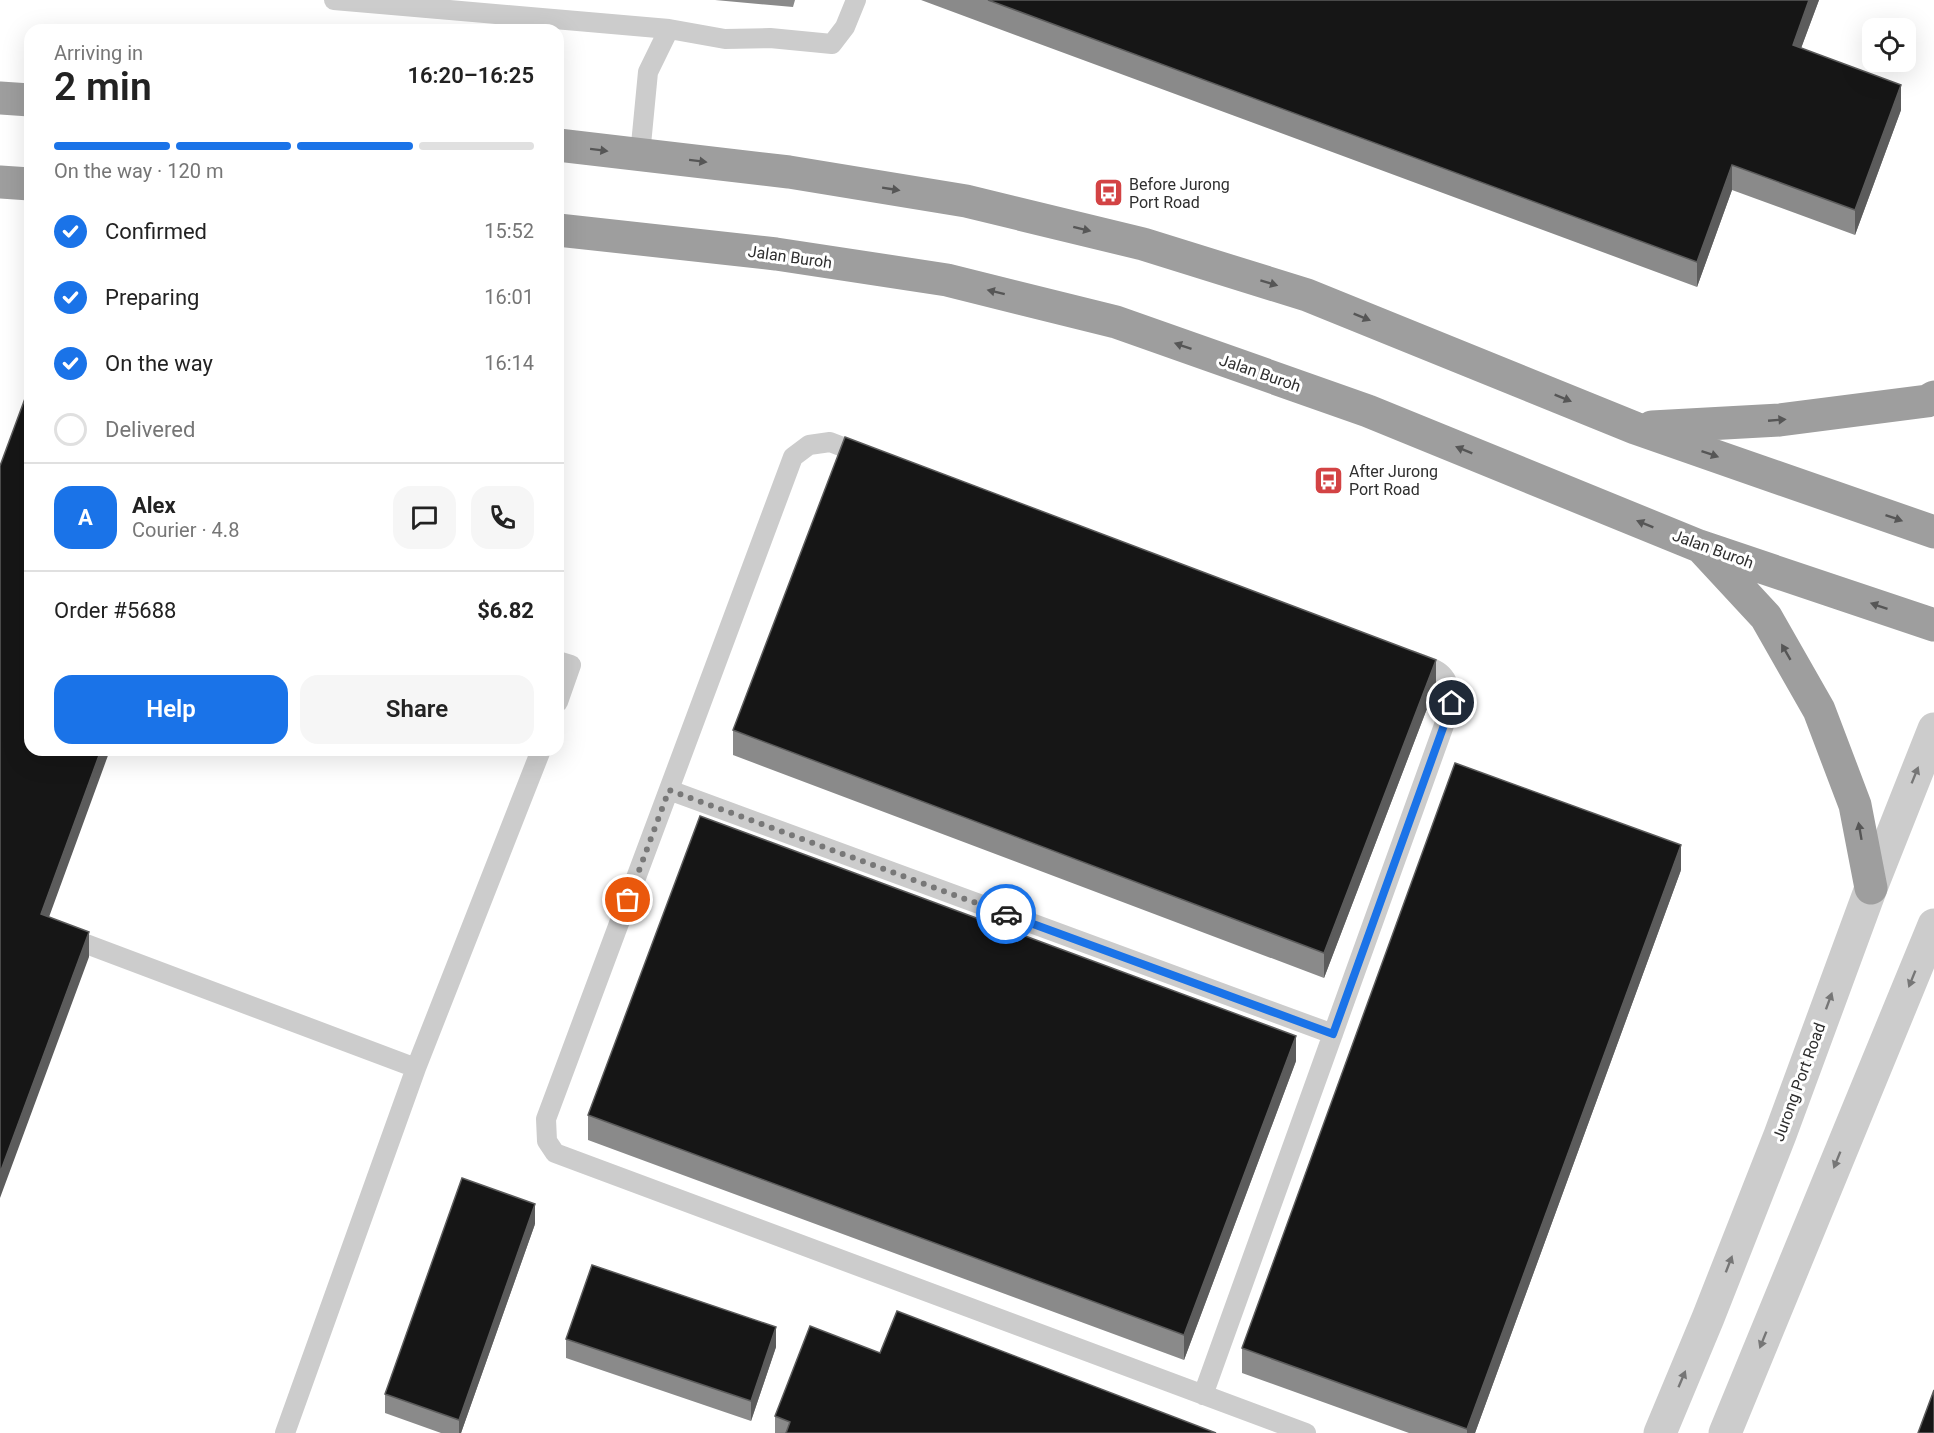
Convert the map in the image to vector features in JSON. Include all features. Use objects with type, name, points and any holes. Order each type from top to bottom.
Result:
[{"type":"highway","points":[[0,98],[24,100]]},
{"type":"highway","points":[[564,146],[789,172],[966,201],[1143,244],[1307,295],[1635,428],[1934,532]]},
{"type":"highway","points":[[0,182],[24,184]]},
{"type":"highway","name":"Jalan Buroh","points":[[564,231],[776,254],[947,280],[1116,322],[1368,411],[1699,546],[1934,625]]},
{"type":"highway","points":[[1635,428],[1780,420],[1927,401],[1934,397]]},
{"type":"highway","points":[[1699,546],[1766,617],[1819,710],[1856,806],[1871,888]]},
{"type":"street","name":"Jurong Port Road","points":[[1660,1433],[1780,1135],[1871,888],[1934,729]]},
{"type":"street","points":[[1725,1433],[1934,925]]},
{"type":"lane","points":[[334,0],[669,28],[725,39],[771,38],[832,44],[845,27],[856,0]]},
{"type":"lane","points":[[640,155],[648,72],[669,28]]},
{"type":"lane","points":[[886,464],[830,442],[809,446],[793,457],[546,1119],[547,1141],[555,1153],[1306,1433]]},
{"type":"lane","points":[[1203,1395],[1452,703],[1450,684],[1436,669],[1391,652]]},
{"type":"lane","points":[[564,663],[571,665],[564,685]]},
{"type":"lane","points":[[285,1433],[416,1068],[539,756]]},
{"type":"lane","points":[[669,790],[1333,1034]]},
{"type":"lane","points":[[58,933],[416,1068]]},
{"type":"building","points":[[988,0],[1809,0],[1793,45],[1901,85],[1855,210],[1732,165],[1697,262]]},
{"type":"building","points":[[24,401],[24,756],[99,756],[41,914],[89,932],[0,1173],[0,466]]},
{"type":"building","points":[[845,437],[1436,660],[1324,953],[733,730]]},
{"type":"building","points":[[1455,763],[1681,845],[1467,1429],[1242,1348]]},
{"type":"building","points":[[700,816],[1296,1036],[1184,1335],[588,1115]]},
{"type":"building","points":[[462,1178],[535,1204],[459,1420],[385,1394]]},
{"type":"building","points":[[592,1265],[776,1327],[751,1401],[566,1339]]},
{"type":"building","points":[[897,1311],[1216,1433],[786,1433],[790,1422],[775,1416],[810,1326],[880,1353]]},
{"type":"building","points":[[1934,1390],[1934,1433],[1918,1433]]},
{"type":"way so far","points":[[628,900],[669,790],[1006,914]]},
{"type":"place","name":"Before Jurong Port Road","points":[[1108,193]]},
{"type":"place","name":"After Jurong Port Road","points":[[1328,480]]},
{"type":"route","points":[[1006,914],[1333,1034],[1452,703]]}]
